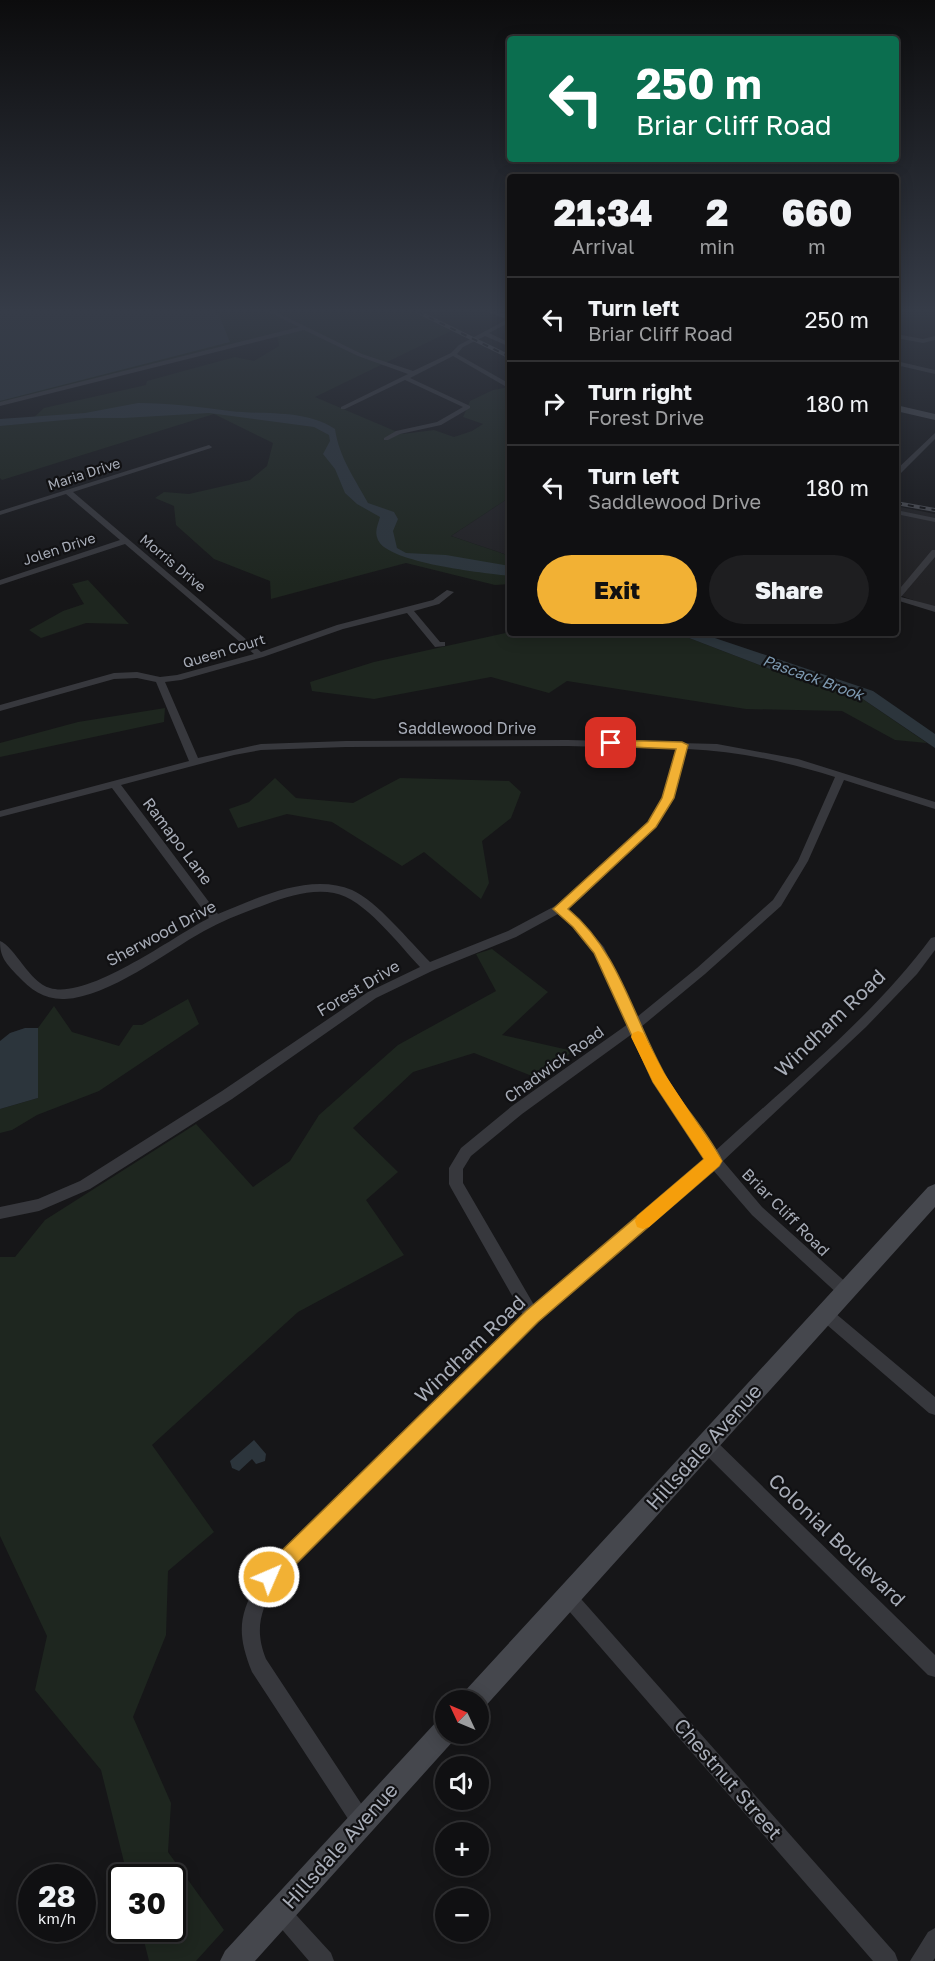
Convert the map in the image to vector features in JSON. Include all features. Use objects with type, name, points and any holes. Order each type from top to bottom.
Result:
[{"type":"street","points":[[343,408],[352,404]]},
{"type":"street","points":[[386,439],[398,432],[435,425],[468,407],[461,404]]},
{"type":"street","points":[[899,409],[935,417]]},
{"type":"street","points":[[899,470],[935,435]]},
{"type":"street","name":"Maria Drive","points":[[0,513],[209,447]]},
{"type":"street","name":"Morris Drive","points":[[68,492],[260,655]]},
{"type":"street","points":[[899,513],[935,520]]},
{"type":"street","name":"Jolen Drive","points":[[0,583],[126,541]]},
{"type":"street","points":[[899,594],[935,552]]},
{"type":"street","name":"Queen Court","points":[[0,708],[114,676],[137,675],[160,680],[178,678],[260,655],[324,632],[436,602],[450,592]]},
{"type":"street","points":[[899,599],[935,609]]},
{"type":"street","points":[[409,610],[438,645],[442,644]]},
{"type":"street","points":[[160,680],[195,762]]},
{"type":"street","name":"Saddlewood Drive","points":[[0,814],[250,748],[292,745],[568,743],[682,745],[766,754],[841,775],[935,806]]},
{"type":"street","name":"Forest Drive","points":[[0,1213],[39,1205],[85,1185],[227,1095],[349,1010],[398,981],[512,934],[559,909],[576,896],[652,824],[668,798],[682,745]]},
{"type":"street","name":"Chadwick Road","points":[[532,1317],[456,1184],[456,1168],[466,1152],[517,1110],[633,1027],[701,971],[777,903],[803,861],[841,775]]},
{"type":"street","name":"Ramapo Lane","points":[[114,783],[216,919]]},
{"type":"street","name":"Sherwood Drive","points":[[0,945],[38,988],[58,995],[80,993],[93,988],[216,919],[297,890],[326,888],[339,890],[360,900],[428,968]]},
{"type":"street","name":"Briar Cliff Road","points":[[559,909],[577,924],[600,950],[633,1027],[658,1077],[714,1161],[765,1219],[844,1291]]},
{"type":"street","name":"Windham Road","points":[[361,1821],[259,1665],[252,1647],[250,1627],[254,1606],[269,1577],[532,1317],[714,1161],[862,1024],[913,971],[935,941]]},
{"type":"street","name":"Hillsdale Avenue","points":[[483,1690],[935,1193]]},
{"type":"street","points":[[825,1313],[935,1407]]},
{"type":"street","name":"Colonial Boulevard","points":[[707,1444],[935,1668]]},
{"type":"street","name":"Chestnut Street","points":[[568,1597],[887,1961]]},
{"type":"street","name":"Hillsdale Avenue","points":[[235,1961],[435,1742]]},
{"type":"street","points":[[280,1912],[323,1961]]},
{"type":"street","points":[[921,1961],[935,1939]]},
{"type":"shaded area","points":[[64,404],[330,404],[402,434],[434,430],[454,437],[472,431],[483,424],[463,417],[469,404],[507,404],[507,499],[451,536],[507,555],[507,584],[495,585],[406,563],[271,599],[270,581],[214,559],[176,525],[174,506],[155,498],[164,492],[189,494],[250,480],[267,466],[273,443],[214,414],[2,480],[0,478],[0,419],[33,418],[44,408]]},
{"type":"shaded area","points":[[507,499],[507,555],[451,536]]},
{"type":"shaded area","points":[[899,507],[935,514],[935,608],[899,595]]},
{"type":"shaded area","points":[[88,580],[129,624],[86,623],[41,638],[29,630],[63,611],[84,604],[72,584]]},
{"type":"shaded area","points":[[507,633],[507,636],[684,636],[791,677],[848,689],[927,743],[895,740],[842,711],[746,709],[567,681],[549,693],[491,677],[374,699],[312,691],[310,682],[374,662]]},
{"type":"shaded area","points":[[165,708],[164,722],[0,757],[0,743],[78,722]]},
{"type":"shaded area","points":[[275,778],[296,798],[353,803],[400,778],[509,781],[521,792],[511,818],[482,841],[489,883],[481,899],[424,852],[402,866],[332,822],[287,814],[238,828],[229,809],[249,802]]},
{"type":"shaded area","points":[[492,949],[548,992],[502,1035],[573,1051],[537,1078],[474,1053],[413,1072],[353,1128],[398,1172],[366,1200],[404,1255],[298,1312],[152,1445],[214,1532],[168,1571],[166,1635],[133,1717],[171,1803],[168,1852],[177,1864],[124,1864],[101,1770],[35,1690],[47,1636],[0,1536],[0,1257],[15,1257],[45,1220],[196,1124],[253,1187],[290,1161],[319,1115],[398,1045],[496,991],[476,954]]},
{"type":"shaded area","points":[[188,999],[199,1024],[99,1091],[37,1115],[12,1130],[0,1133],[0,1109],[38,1098],[38,1028],[54,1006],[72,1032],[119,1046],[133,1025],[142,1025]]},
{"type":"shaded area","points":[[186,1877],[224,1930],[196,1961],[149,1961],[144,1942],[186,1942]]},
{"type":"water","points":[[135,404],[156,404],[311,418],[335,429],[344,458],[368,503],[394,512],[398,519],[393,531],[397,548],[406,553],[446,555],[507,565],[507,576],[438,566],[399,555],[385,548],[376,534],[380,517],[357,504],[345,493],[335,469],[323,454],[330,441],[329,435],[314,427],[209,413],[86,418],[0,426],[0,419],[85,413]]},
{"type":"water","name":"Pascack Brook","points":[[684,636],[709,636],[873,691],[935,734],[935,748],[848,689],[791,677]]},
{"type":"water","points":[[25,1028],[38,1028],[38,1098],[0,1109],[0,1041],[10,1033]]},
{"type":"water","points":[[254,1440],[266,1454],[265,1461],[256,1464],[252,1459],[239,1471],[232,1468],[230,1461]]},
{"type":"railway","points":[[899,504],[935,510]]},
{"type":"slow traffic","points":[[638,1037],[658,1077],[714,1161],[643,1221]]},
{"type":"route","points":[[269,1577],[532,1317],[714,1161],[658,1077],[633,1027],[609,966],[600,950],[590,937],[559,909],[576,896],[652,824],[668,798],[682,745],[611,743]]}]
